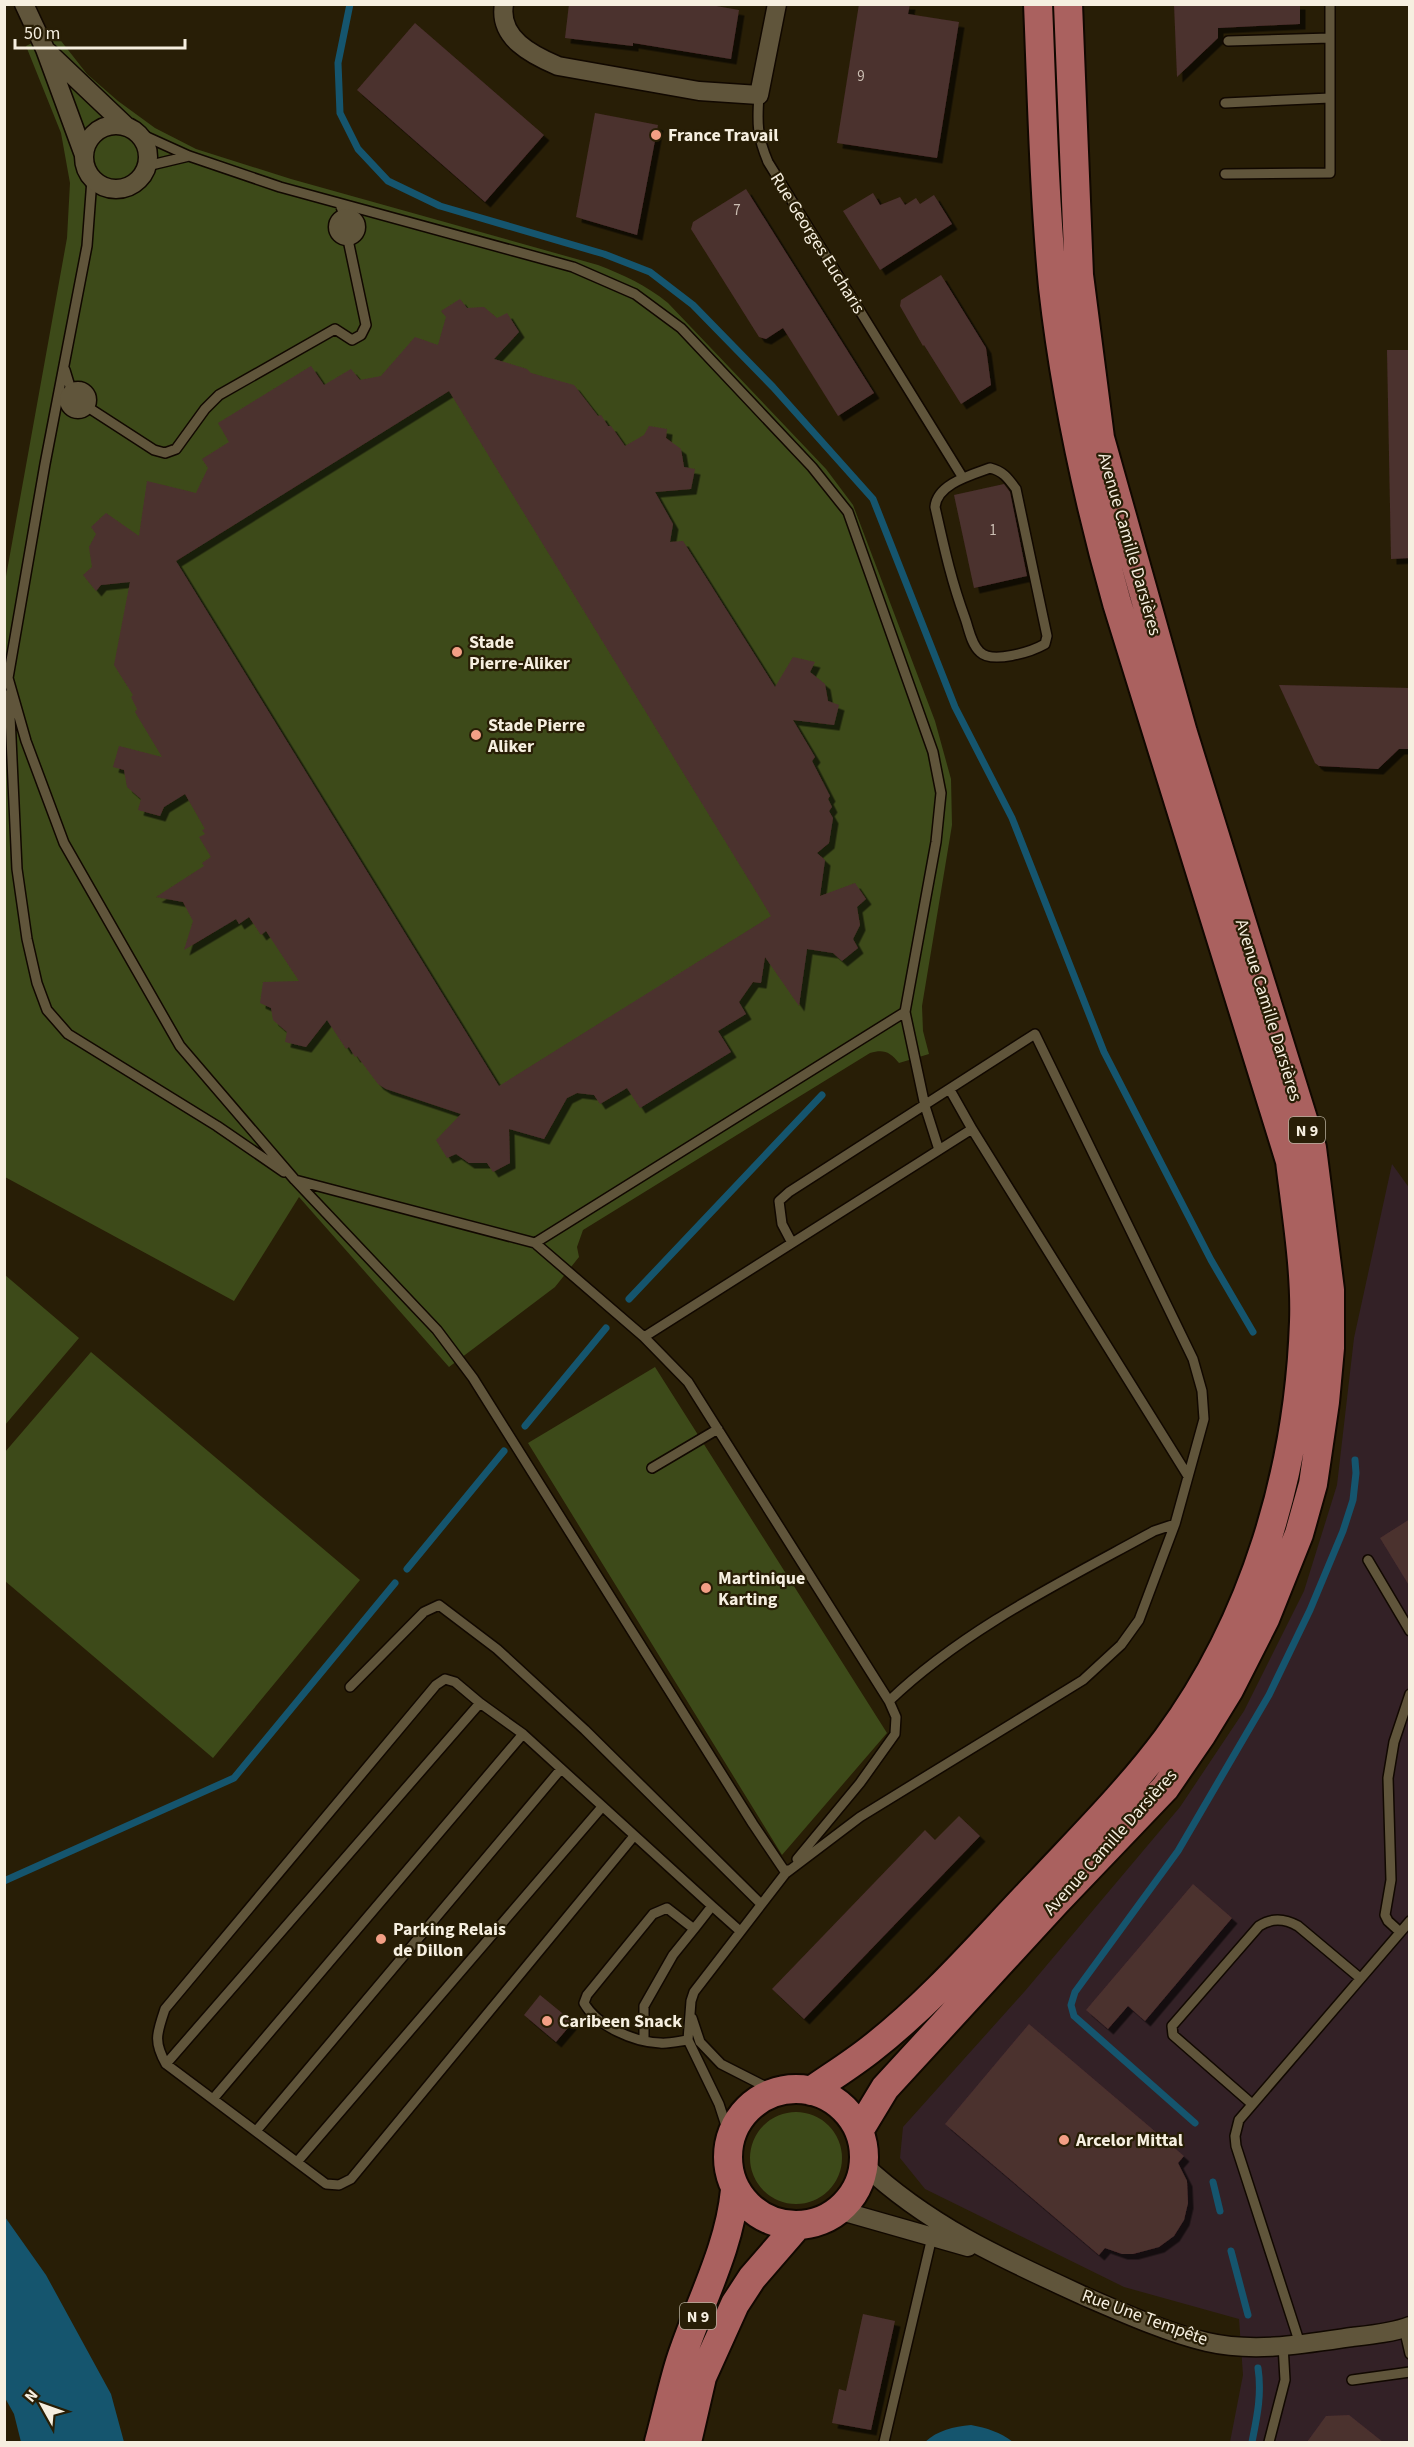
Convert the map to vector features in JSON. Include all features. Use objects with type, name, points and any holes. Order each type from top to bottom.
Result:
[{"type":"main road","name":"Avenue Camille Darsières","points":[[812,2091],[870,2050],[943,1985],[1130,1785],[1168,1737],[1208,1674],[1242,1608],[1266,1544],[1281,1490],[1299,1394],[1304,1319],[1299,1237],[1290,1161],[1117,603],[1098,537],[1069,397],[1053,286],[1043,136],[1038,4]]},
{"type":"main road","name":"Avenue Camille Darsières","points":[[858,2131],[885,2088],[1056,1902],[1165,1788],[1202,1734],[1265,1619],[1299,1534],[1313,1484],[1325,1402],[1330,1348],[1330,1290],[1312,1148],[1183,733],[1100,438],[1079,275],[1068,4]]},
{"type":"main road","points":[[794,2089],[812,2091],[831,2099],[848,2112],[863,2147],[860,2181],[851,2197],[826,2218],[797,2226],[778,2224],[761,2217],[746,2205],[735,2190],[729,2173],[727,2155],[730,2138],[740,2117],[756,2102],[776,2092],[794,2089]]},
{"type":"main road","name":"N 9","points":[[659,2442],[680,2361],[722,2253],[732,2218],[735,2190]]},
{"type":"main road","name":"N 9","points":[[687,2442],[702,2377],[735,2304],[752,2278],[797,2226]]},
{"type":"street","points":[[24,4],[45,49],[84,155],[87,172],[92,179],[106,188],[123,189],[139,181],[147,166],[147,147],[131,129],[45,49]]},
{"type":"street","points":[[504,4],[502,14],[507,29],[518,44],[536,57],[558,66],[699,91],[759,95],[777,4]]},
{"type":"street","points":[[84,155],[89,139],[102,128],[118,125],[131,129]]},
{"type":"street","points":[[72,393],[69,401],[71,407],[80,410],[86,406]]},
{"type":"street","name":"Rue Une Tempête","points":[[863,2164],[915,2208],[995,2256]]},
{"type":"street","name":"Rue Une Tempête","points":[[838,2210],[995,2256],[1113,2308],[1207,2342],[1240,2346],[1291,2345],[1407,2327]]},
{"type":"lane","points":[[1225,174],[1330,173],[1330,4]]},
{"type":"lane","points":[[1228,41],[1330,38]]},
{"type":"lane","name":"Rue Georges Eucharis","points":[[759,95],[757,126],[759,141],[768,162],[963,478]]},
{"type":"lane","points":[[1225,103],[1330,98]]},
{"type":"lane","points":[[131,129],[189,156],[280,187],[344,219],[573,267],[635,294],[681,328],[812,467],[848,512],[933,752],[941,793],[936,842],[905,1012],[925,1106],[939,1150]]},
{"type":"lane","points":[[147,166],[189,156]]},
{"type":"lane","points":[[92,179],[87,246],[45,464],[9,678],[17,869],[27,939],[37,983],[48,1010],[68,1034],[217,1126],[295,1180],[535,1243],[644,1337],[688,1382],[889,1701],[896,1717],[895,1734],[860,1783],[740,1930],[694,1992],[691,2001],[688,2040],[719,2104],[730,2138]]},
{"type":"lane","points":[[86,406],[154,450],[165,453],[176,449],[205,409],[219,395],[335,329],[352,340],[362,335],[366,325],[344,219]]},
{"type":"lane","points":[[64,368],[72,393]]},
{"type":"lane","points":[[990,468],[999,470],[1007,476],[1016,489],[1047,636],[1045,644],[1035,650],[991,658],[980,652],[973,642],[949,574],[935,507],[940,493],[963,478],[990,468]]},
{"type":"lane","points":[[9,678],[26,741],[64,843],[180,1046],[295,1180],[437,1330],[473,1378],[786,1873]]},
{"type":"lane","points":[[535,1243],[905,1012]]},
{"type":"lane","points":[[786,1873],[860,1817],[1083,1680],[1121,1645],[1139,1620],[1174,1524],[1204,1419],[1202,1391],[1193,1359],[1035,1034],[835,1162],[779,1201],[783,1224],[792,1243]]},
{"type":"lane","points":[[950,1090],[1188,1476]]},
{"type":"lane","points":[[644,1337],[972,1129]]},
{"type":"lane","points":[[652,1468],[718,1429]]},
{"type":"lane","points":[[889,1701],[924,1668],[1012,1611],[1154,1531],[1174,1524]]},
{"type":"lane","points":[[1368,1560],[1410,1631]]},
{"type":"lane","points":[[351,1687],[424,1612],[439,1605],[460,1619],[497,1650],[585,1730],[761,1904]]},
{"type":"lane","points":[[634,1836],[351,2179],[339,2185],[326,2184],[256,2132],[166,2064],[157,2048],[157,2033],[165,2009],[436,1685],[445,1678],[455,1682],[523,1734],[740,1930]]},
{"type":"lane","points":[[1400,1932],[1385,1915],[1391,1880],[1388,1778],[1394,1742],[1410,1694]]},
{"type":"lane","points":[[166,2064],[480,1702]]},
{"type":"lane","points":[[213,2099],[523,1734]]},
{"type":"lane","points":[[256,2132],[561,1769]]},
{"type":"lane","points":[[297,2162],[602,1806]]},
{"type":"lane","points":[[644,2040],[644,2006],[673,1955],[712,1906]]},
{"type":"lane","points":[[688,2040],[660,2043],[618,2034],[584,2003],[587,1995],[653,1914],[667,1908],[694,1929]]},
{"type":"lane","points":[[1252,2104],[1173,2035],[1172,2026],[1259,1926],[1271,1919],[1298,1926],[1360,1978]]},
{"type":"lane","points":[[1269,2442],[1285,2380],[1291,2345],[1236,2146],[1235,2136],[1239,2120],[1410,1921]]},
{"type":"lane","points":[[690,2013],[700,2042],[721,2064],[776,2092]]},
{"type":"lane","points":[[884,2442],[932,2237]]},
{"type":"lane","points":[[1407,2327],[1410,2354]]},
{"type":"lane","points":[[1352,2380],[1410,2372]]},
{"type":"shaded area","points":[[1392,1164],[1410,1189],[1409,2442],[1230,2442],[1243,2375],[1239,2319],[1124,2287],[925,2189],[900,2158],[903,2127],[1025,1991],[1180,1807],[1244,1711],[1304,1591],[1337,1485],[1354,1338]]},
{"type":"green space","name":"Stade Pierre-Aliker","points":[[54,32],[87,74],[118,101],[155,128],[196,149],[291,179],[598,265],[635,281],[668,303],[826,469],[853,505],[935,721],[951,779],[952,825],[922,1006],[923,1031],[929,1054],[899,1063],[886,1052],[870,1053],[583,1230],[577,1247],[579,1257],[555,1287],[449,1367],[299,1197],[234,1301],[5,1177],[5,582],[67,238],[70,183],[61,133],[26,46]]},
{"type":"green space","points":[[5,1275],[79,1338],[5,1425]]},
{"type":"green space","points":[[91,1352],[360,1580],[213,1758],[5,1581],[5,1452]]},
{"type":"green space","name":"Martinique Karting","points":[[655,1367],[887,1733],[782,1855],[528,1443]]},
{"type":"green space","points":[[796,2112],[814,2115],[829,2125],[839,2140],[842,2158],[839,2176],[829,2191],[814,2201],[796,2204],[778,2201],[763,2191],[753,2176],[750,2158],[753,2140],[763,2125],[778,2115]]},
{"type":"water","points":[[5,2217],[46,2275],[111,2394],[124,2442],[21,2442],[14,2414],[5,2398]]},
{"type":"water","points":[[971,2425],[993,2431],[1013,2442],[925,2442],[946,2430]]},
{"type":"building","points":[[569,4],[705,4],[739,10],[731,59],[633,43],[633,46],[565,38]]},
{"type":"building","points":[[859,4],[910,4],[908,14],[959,22],[937,158],[837,143]]},
{"type":"building","points":[[1174,4],[1300,4],[1300,24],[1218,28],[1218,38],[1177,77]]},
{"type":"building","points":[[415,23],[544,135],[485,202],[357,90]]},
{"type":"building","points":[[595,113],[658,125],[637,235],[576,217]]},
{"type":"building","points":[[746,189],[874,393],[838,416],[783,328],[766,339],[759,337],[691,229],[693,222]]},
{"type":"building","points":[[873,193],[880,205],[900,197],[905,205],[916,198],[920,204],[934,195],[952,224],[880,270],[843,211]]},
{"type":"building","points":[[941,275],[986,348],[991,385],[961,404],[900,306],[901,300]]},
{"type":"building","points":[[460,299],[467,308],[484,307],[497,318],[507,313],[519,332],[494,359],[527,369],[531,373],[574,385],[598,416],[601,415],[608,426],[611,426],[625,446],[644,435],[649,426],[667,429],[666,438],[681,449],[684,467],[695,469],[691,489],[655,492],[673,524],[670,542],[683,541],[775,687],[793,657],[815,662],[810,672],[825,684],[828,701],[839,705],[834,725],[793,720],[815,757],[812,761],[830,796],[828,799],[832,807],[829,811],[833,818],[829,843],[817,853],[825,860],[820,896],[855,883],[866,899],[857,907],[860,925],[853,939],[858,948],[842,961],[833,953],[807,949],[799,1006],[765,957],[761,983],[753,982],[739,1002],[746,1014],[718,1031],[731,1052],[640,1108],[627,1088],[600,1104],[594,1095],[577,1093],[567,1098],[544,1139],[509,1129],[510,1163],[493,1172],[487,1163],[469,1163],[456,1154],[447,1158],[436,1140],[461,1114],[386,1089],[378,1084],[349,1047],[346,1049],[327,1020],[306,1047],[285,1042],[287,1032],[273,1020],[271,1008],[260,1003],[263,982],[299,981],[266,931],[261,935],[249,917],[239,924],[236,919],[184,950],[193,921],[183,902],[156,897],[204,866],[202,863],[211,857],[199,837],[205,834],[202,830],[205,829],[185,794],[164,807],[160,816],[138,810],[141,799],[127,787],[124,770],[113,767],[119,746],[162,757],[135,712],[137,709],[131,697],[133,695],[114,665],[130,582],[101,585],[96,591],[83,575],[92,567],[89,547],[96,534],[91,527],[106,513],[139,536],[147,481],[196,493],[208,468],[202,459],[229,442],[218,423],[311,366],[324,385],[351,369],[360,380],[381,376],[415,337],[438,345],[446,317],[441,311]],"holes":[[[449,391],[771,916],[499,1086],[176,561]]]},
{"type":"building","points":[[1387,350],[1410,350],[1410,558],[1391,559]]},
{"type":"building","points":[[1004,484],[1010,492],[1027,576],[974,588],[954,495]]},
{"type":"building","points":[[1279,685],[1410,688],[1410,749],[1399,749],[1378,769],[1319,766],[1315,763]]},
{"type":"building","points":[[1410,1519],[1410,1587],[1380,1538]]},
{"type":"building","points":[[959,1816],[980,1836],[804,2019],[772,1989],[925,1830],[935,1840]]},
{"type":"building","points":[[1193,1884],[1232,1918],[1145,2021],[1128,2006],[1108,2029],[1086,2010]]},
{"type":"building","points":[[540,1995],[573,2022],[556,2042],[524,2015]]},
{"type":"building","name":"Arcelor Mittal","points":[[1029,2024],[1184,2156],[1178,2163],[1187,2181],[1188,2203],[1184,2220],[1174,2236],[1159,2247],[1133,2254],[1122,2254],[1105,2248],[1099,2255],[945,2124]]},
{"type":"building","points":[[863,2314],[895,2321],[871,2430],[832,2423],[839,2389],[846,2391]]},
{"type":"building","points":[[1349,2415],[1383,2442],[1307,2442],[1326,2416]]},
{"type":"waterway","points":[[350,4],[338,63],[340,113],[358,149],[388,181],[440,206],[604,254],[650,272],[693,305],[773,387],[873,499],[955,707],[1012,818],[1104,1052],[1211,1260],[1253,1332]]},
{"type":"waterway","points":[[629,1299],[822,1095]]},
{"type":"waterway","points":[[525,1426],[606,1328]]},
{"type":"waterway","points":[[407,1569],[504,1451]]},
{"type":"waterway","points":[[1195,2123],[1074,2016],[1071,2005],[1075,1992],[1178,1851],[1269,1695],[1310,1610],[1343,1531],[1353,1500],[1355,1460]]},
{"type":"waterway","points":[[4,1881],[234,1778],[395,1583]]},
{"type":"waterway","points":[[1213,2182],[1220,2211]]},
{"type":"waterway","points":[[1231,2251],[1248,2315]]},
{"type":"waterway","points":[[1252,2442],[1259,2396],[1258,2368]]},
{"type":"place","name":"France Travail","points":[[656,135]]},
{"type":"place","name":"Stade Pierre-Aliker","points":[[457,652]]},
{"type":"place","name":"Stade Pierre Aliker","points":[[476,735]]},
{"type":"place","name":"Martinique Karting","points":[[706,1588]]},
{"type":"place","name":"Parking Relais de Dillon","points":[[381,1939]]},
{"type":"place","name":"Caribeen Snack","points":[[547,2021]]},
{"type":"place","name":"Arcelor Mittal","points":[[1064,2140]]}]
